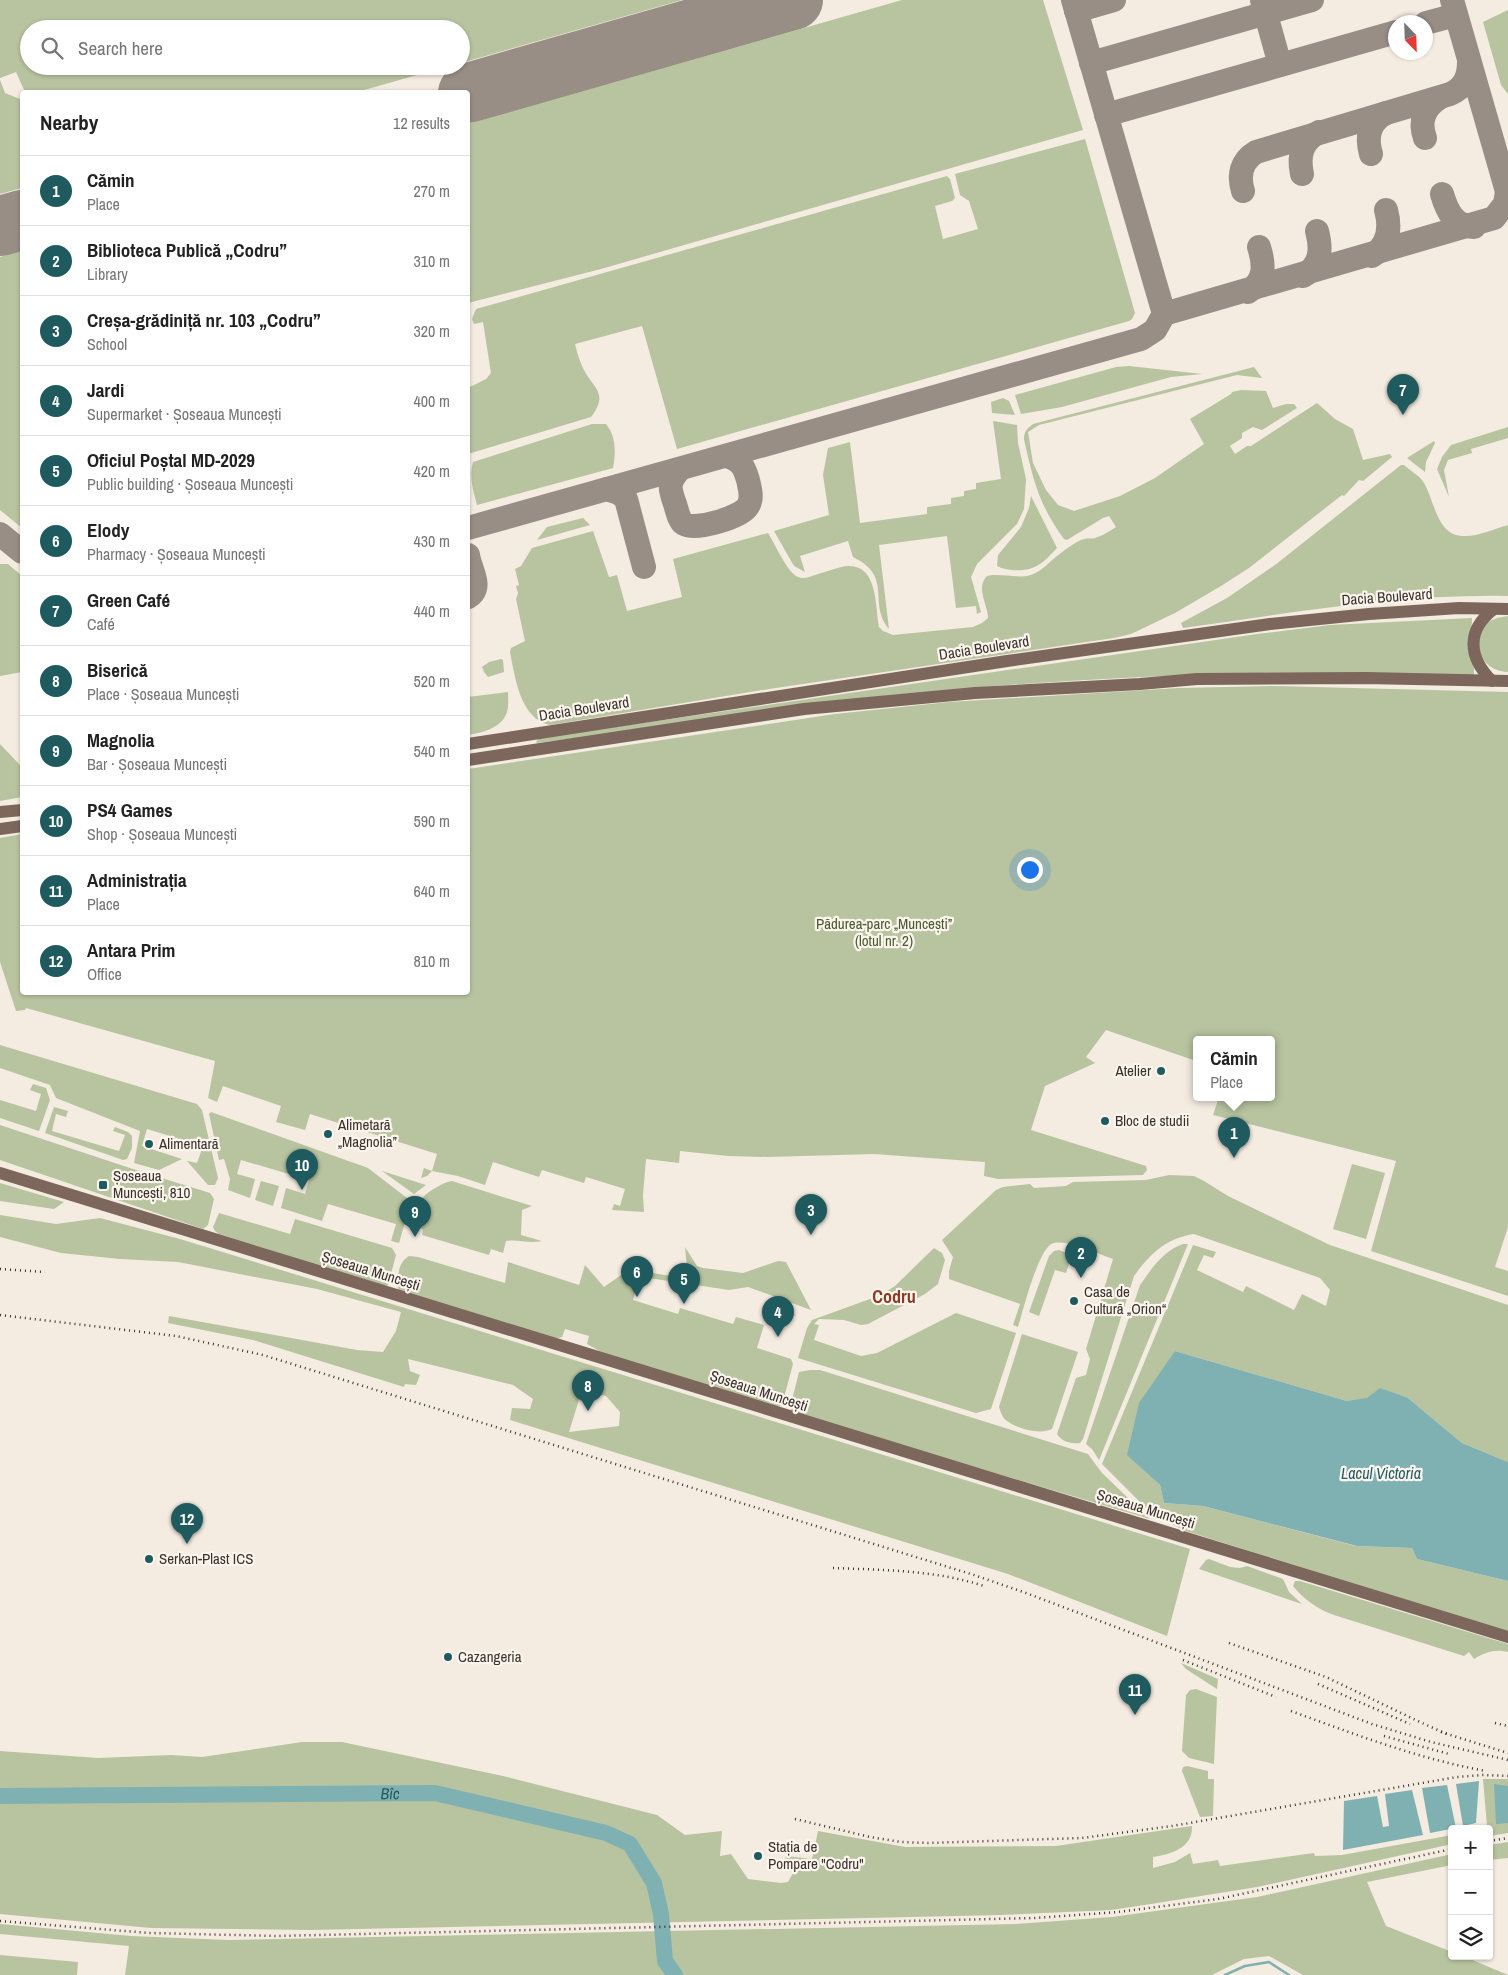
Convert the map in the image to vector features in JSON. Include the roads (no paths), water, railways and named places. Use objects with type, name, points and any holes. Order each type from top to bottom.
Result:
[{"type":"main road","name":"Dacia Boulevard","points":[[470,744],[1015,660],[1270,624],[1369,614],[1459,608],[1508,609]]},
{"type":"main road","points":[[1492,681],[1478,664],[1473,638],[1477,625],[1494,609]]},
{"type":"main road","points":[[470,760],[804,709],[975,693],[1197,679],[1366,678],[1508,681]]},
{"type":"main road","points":[[529,734],[531,750]]},
{"type":"main road","points":[[0,812],[20,810]]},
{"type":"main road","points":[[0,829],[20,826]]},
{"type":"main road","name":"Șoseaua Muncești","points":[[0,1173],[1508,1638]]},
{"type":"water","name":"Lacul Victoria","points":[[1175,1351],[1347,1401],[1367,1398],[1380,1388],[1408,1398],[1462,1443],[1508,1462],[1508,1581],[1417,1559],[1412,1548],[1357,1546],[1203,1506],[1164,1503],[1160,1485],[1127,1455],[1139,1403]]},
{"type":"water","points":[[1479,1781],[1476,1823],[1463,1825],[1456,1784]]},
{"type":"water","points":[[1494,1784],[1508,1786],[1508,1823],[1496,1824]]},
{"type":"water","points":[[1447,1785],[1455,1825],[1448,1825],[1448,1830],[1430,1833],[1422,1788]]},
{"type":"water","points":[[1412,1790],[1423,1835],[1343,1850],[1344,1801],[1377,1796],[1383,1827],[1389,1826],[1385,1794]]},
{"type":"waterway","name":"Bîc","points":[[0,1796],[435,1793],[606,1833],[630,1844],[654,1883],[661,1914],[665,1961],[675,1975]]},
{"type":"waterway","points":[[1225,1975],[1245,1966],[1269,1962],[1289,1975]]},
{"type":"railway","points":[[0,1269],[45,1272]]},
{"type":"railway","points":[[0,1315],[176,1336],[263,1355],[974,1575],[1372,1724],[1431,1742],[1508,1760]]},
{"type":"railway","points":[[833,1568],[890,1570],[928,1574],[984,1586]]},
{"type":"railway","points":[[1229,1643],[1326,1677],[1447,1734]]},
{"type":"railway","points":[[1183,1660],[1276,1697]]},
{"type":"railway","points":[[1318,1684],[1410,1724]]},
{"type":"railway","points":[[1291,1711],[1411,1753],[1486,1771]]},
{"type":"railway","points":[[1495,1723],[1508,1726]]},
{"type":"railway","points":[[1441,1732],[1508,1753]]},
{"type":"railway","points":[[1384,1736],[1449,1754]]},
{"type":"railway","points":[[795,1819],[870,1837],[901,1842],[928,1843],[1082,1838],[1172,1826],[1457,1777],[1508,1776]]},
{"type":"railway","points":[[1493,1840],[1508,1838]]},
{"type":"railway","points":[[0,1921],[150,1933],[278,1936],[1035,1918],[1118,1912],[1218,1899],[1448,1850]]},
{"type":"place","name":"Green Café","points":[[1403,415]]},
{"type":"place","name":"Atelier","points":[[1161,1071]]},
{"type":"place","name":"Bloc de studii","points":[[1105,1121]]},
{"type":"place","name":"Alimetară „Magnolia”","points":[[328,1134]]},
{"type":"place","name":"Alimentară","points":[[149,1144]]},
{"type":"place","name":"Cămin","points":[[1234,1158]]},
{"type":"place","name":"Șoseaua Muncești, 810","points":[[103,1185]]},
{"type":"place","name":"PS4 Games","points":[[302,1190]]},
{"type":"place","name":"Creșa-grădiniță nr. 103 „Codru”","points":[[811,1235]]},
{"type":"place","name":"Magnolia","points":[[415,1237]]},
{"type":"place","name":"Biblioteca Publică „Codru”","points":[[1081,1278]]},
{"type":"place","name":"Elody","points":[[637,1297]]},
{"type":"place","name":"Casa de Cultură „Orion“","points":[[1074,1301]]},
{"type":"place","name":"Oficiul Poștal MD-2029","points":[[684,1304]]},
{"type":"place","name":"Jardi","points":[[778,1337]]},
{"type":"place","name":"Biserică","points":[[588,1411]]},
{"type":"place","name":"Antara Prim","points":[[187,1544]]},
{"type":"place","name":"Serkan-Plast ICS","points":[[149,1559]]},
{"type":"place","name":"Cazangeria","points":[[448,1657]]},
{"type":"place","name":"Administrația","points":[[1135,1715]]},
{"type":"place","name":"Stația de Pompare \"Codru\"","points":[[758,1856]]},
{"type":"district","name":"Codru","points":[[894,1297]]},
{"type":"park label","name":"Pădurea-parc „Muncești” (lotul nr. 2)","points":[[884,932]]}]
